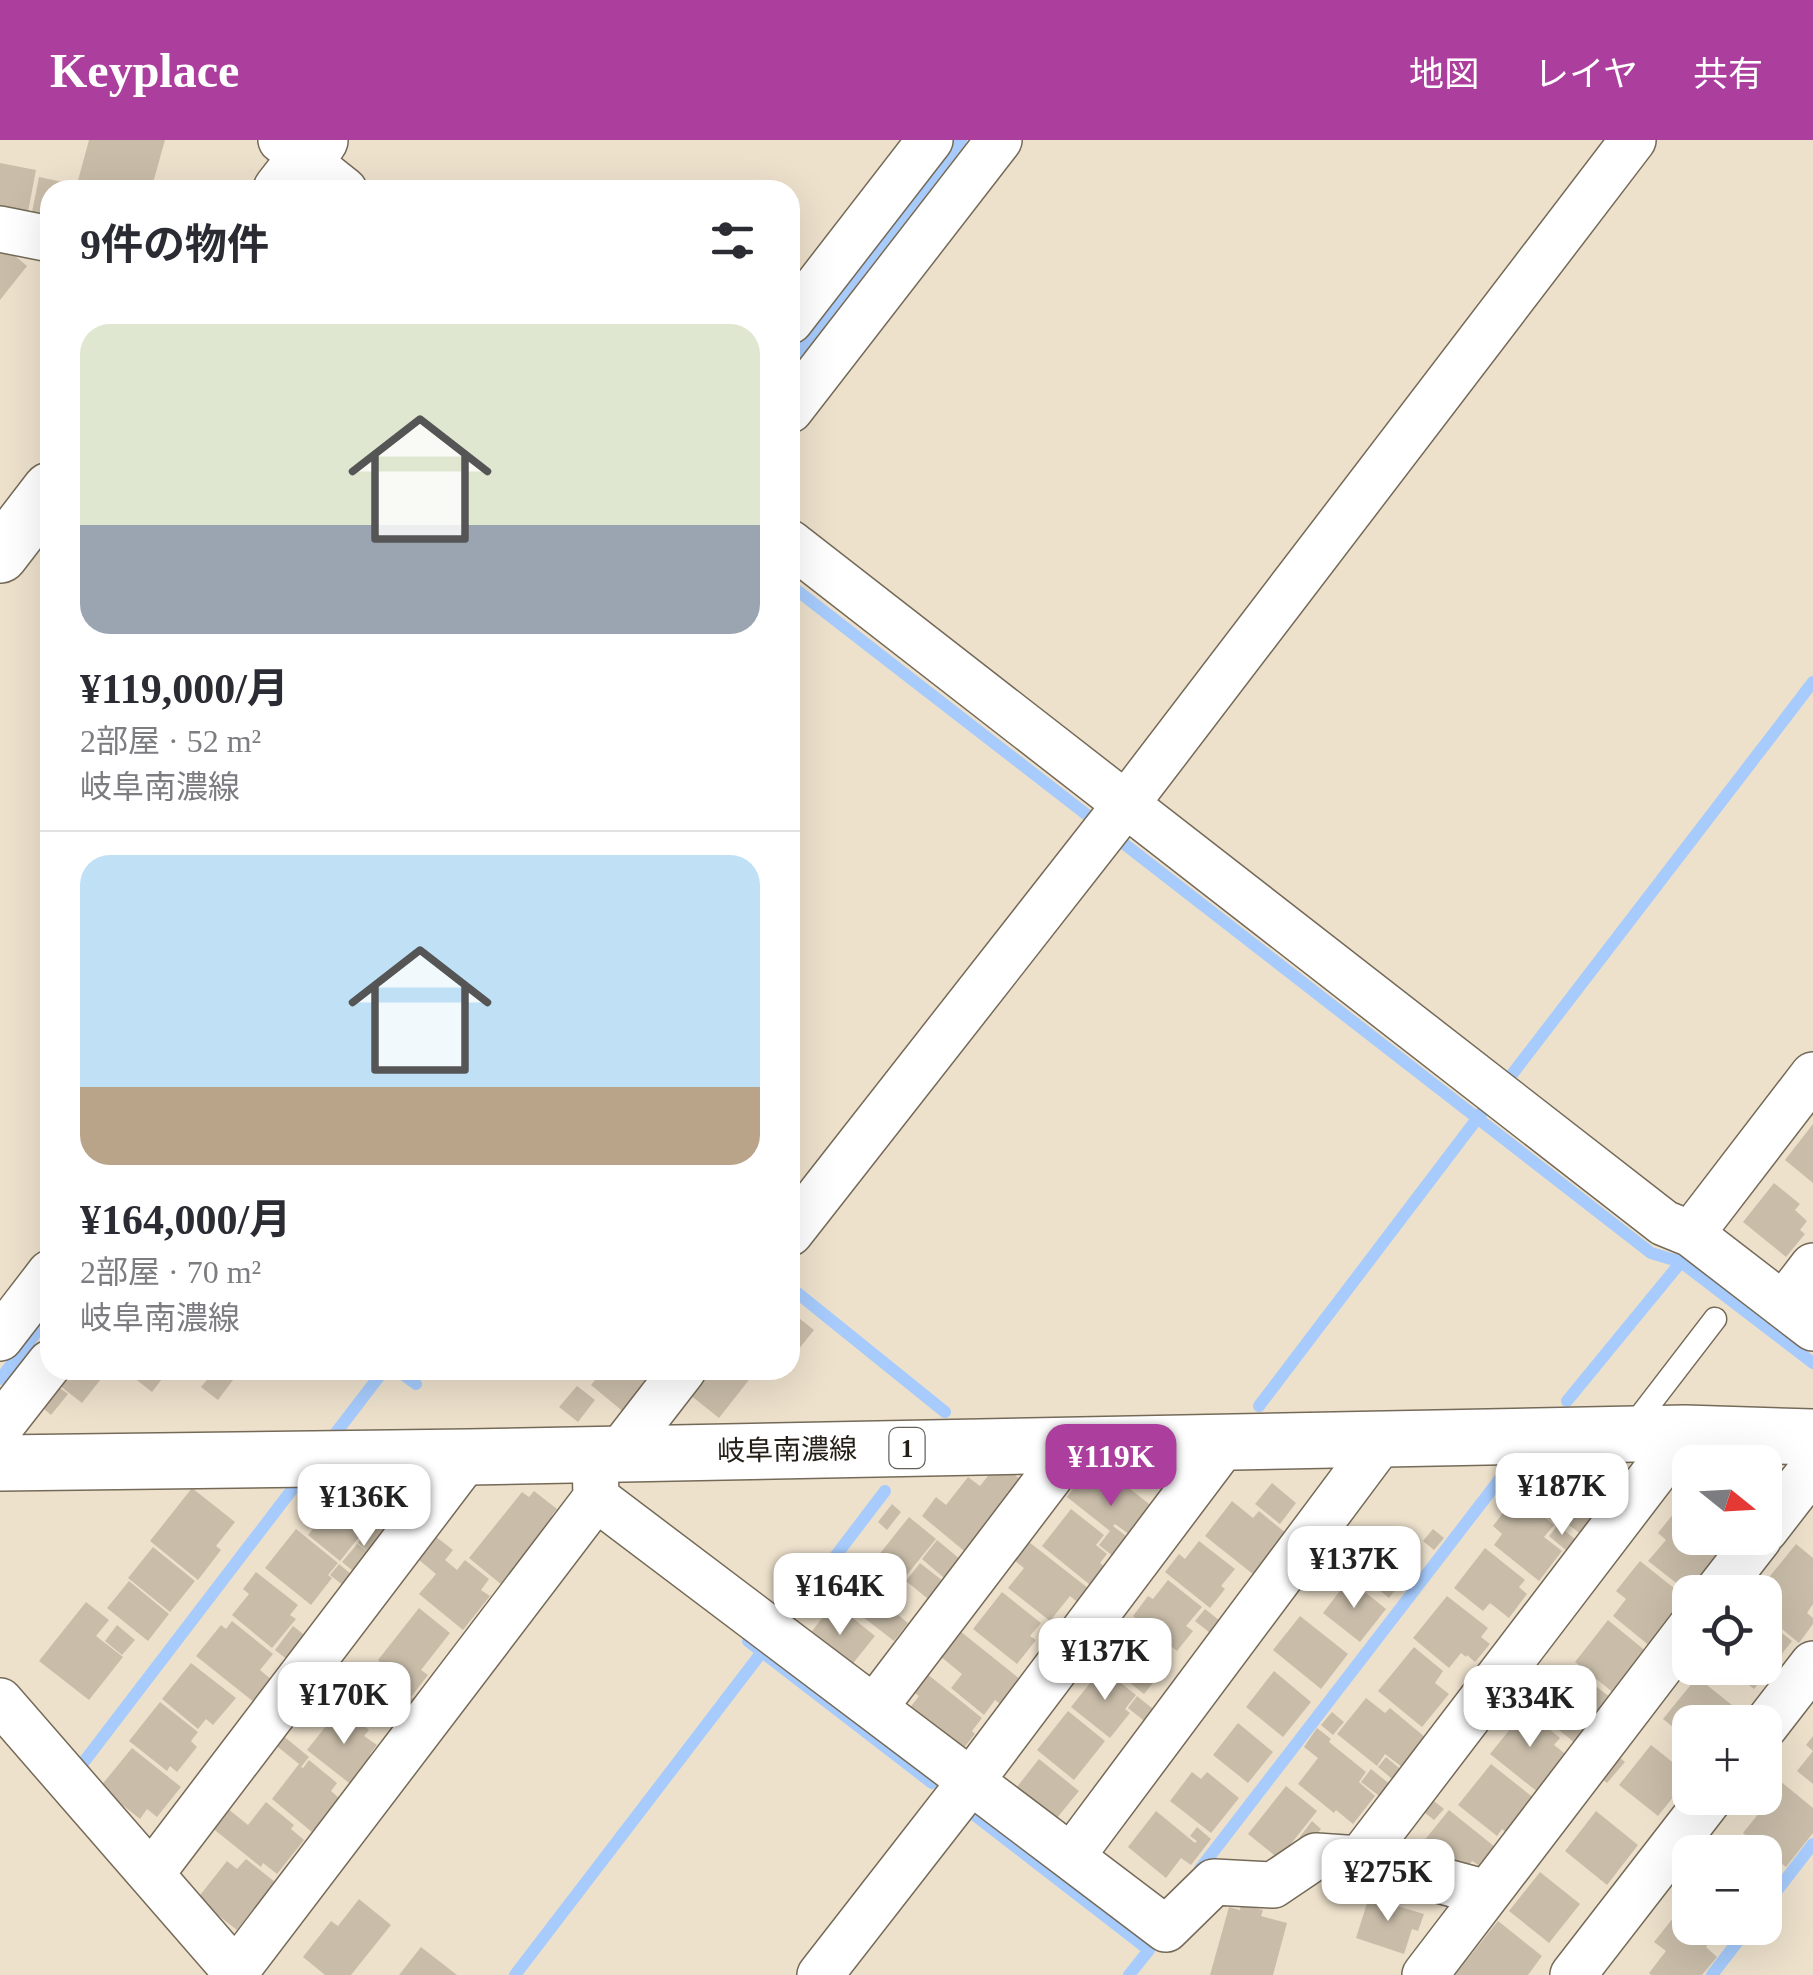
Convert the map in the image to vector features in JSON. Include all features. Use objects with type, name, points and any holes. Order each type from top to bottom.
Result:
[{"type":"main road","points":[[0,555],[40,503]]},
{"type":"main road","name":"岐阜南濃線","points":[[0,1463],[468,1457],[603,1469],[1074,1445],[1685,1433],[1813,1437]]},
{"type":"street","points":[[800,309],[930,140]]},
{"type":"street","points":[[800,397],[1000,140]]},
{"type":"street","points":[[800,1220],[1126,804],[1633,140]]},
{"type":"street","points":[[0,229],[40,237]]},
{"type":"street","points":[[800,551],[1648,1211],[1690,1234],[1798,1317],[1813,1266]]},
{"type":"street","points":[[1690,1234],[1813,1074]]},
{"type":"street","points":[[0,1338],[40,1287]]},
{"type":"street","points":[[0,1427],[40,1376]]},
{"type":"street","points":[[0,1701],[234,1973],[603,1469],[675,1380]]},
{"type":"street","points":[[1360,1859],[1685,1433]]},
{"type":"street","points":[[1071,1857],[1383,1439]]},
{"type":"street","points":[[820,1975],[972,1782],[1226,1442]]},
{"type":"street","points":[[874,1708],[1074,1445]]},
{"type":"street","points":[[151,1874],[468,1457]]},
{"type":"street","points":[[1782,1508],[1813,1468]]},
{"type":"street","points":[[603,1469],[874,1708],[1166,1930],[1214,1882],[1273,1885],[1316,1856],[1360,1859],[1487,1893]]},
{"type":"street","points":[[1731,1575],[1746,1555]]},
{"type":"street","points":[[1425,1975],[1672,1651]]},
{"type":"street","points":[[1781,1705],[1813,1664]]},
{"type":"street","points":[[1573,1975],[1697,1815]]},
{"type":"lane","points":[[1627,1434],[1715,1319]]},
{"type":"building","points":[[89,140],[165,140],[154,180],[78,180]]},
{"type":"building","points":[[0,163],[36,170],[26,222],[0,217]]},
{"type":"building","points":[[39,177],[53,180],[40,180],[40,218],[31,217]]},
{"type":"building","points":[[3,246],[27,266],[0,300],[0,250]]},
{"type":"building","points":[[1813,1124],[1813,1183],[1785,1160]]},
{"type":"building","points":[[1774,1183],[1800,1204],[1795,1210],[1807,1221],[1800,1230],[1805,1234],[1786,1257],[1743,1222]]},
{"type":"building","points":[[800,1319],[814,1330],[800,1348]]},
{"type":"building","points":[[55,1380],[100,1380],[82,1403]]},
{"type":"building","points":[[137,1380],[161,1380],[152,1392]]},
{"type":"building","points":[[207,1380],[233,1380],[218,1400],[201,1387]]},
{"type":"building","points":[[595,1380],[653,1380],[626,1414],[591,1385]]},
{"type":"building","points":[[701,1380],[749,1380],[719,1418],[689,1394]]},
{"type":"building","points":[[53,1383],[68,1394],[51,1415],[37,1403]]},
{"type":"building","points":[[577,1386],[595,1400],[578,1422],[559,1407]]},
{"type":"building","points":[[1584,1465],[1619,1492],[1583,1536],[1539,1501],[1558,1478],[1567,1485]]},
{"type":"building","points":[[1087,1470],[1099,1480],[1106,1470],[1153,1507],[1130,1535],[1113,1526],[1134,1542],[1119,1561],[1099,1545],[1110,1531],[1067,1497]]},
{"type":"building","points":[[1010,1471],[1026,1484],[969,1555],[922,1516],[936,1497],[946,1505],[968,1477],[980,1486],[991,1472]]},
{"type":"building","points":[[1272,1483],[1296,1503],[1280,1524],[1255,1504]]},
{"type":"building","points":[[192,1488],[235,1522],[216,1546],[221,1550],[198,1580],[150,1541]]},
{"type":"building","points":[[343,1491],[375,1517],[340,1561],[308,1535]]},
{"type":"building","points":[[534,1491],[557,1509],[552,1515],[555,1518],[502,1585],[469,1558],[522,1492],[529,1497]]},
{"type":"building","points":[[1517,1495],[1554,1525],[1544,1537],[1562,1551],[1539,1581],[1494,1545],[1502,1534],[1493,1526]]},
{"type":"building","points":[[399,1497],[412,1508],[395,1530],[381,1519]]},
{"type":"building","points":[[1232,1501],[1253,1518],[1259,1511],[1287,1534],[1254,1575],[1205,1536]]},
{"type":"building","points":[[892,1504],[901,1512],[887,1530],[878,1522]]},
{"type":"building","points":[[1071,1509],[1104,1535],[1096,1545],[1107,1554],[1100,1563],[1109,1570],[1094,1588],[1042,1546]]},
{"type":"building","points":[[1672,1516],[1672,1555],[1723,1555],[1707,1575],[1672,1575],[1672,1580],[1648,1561],[1666,1540],[1658,1533]]},
{"type":"building","points":[[909,1517],[936,1539],[901,1582],[874,1561]]},
{"type":"building","points":[[373,1522],[385,1531],[358,1575],[342,1562],[357,1544],[370,1553],[358,1543]]},
{"type":"building","points":[[1558,1525],[1576,1540],[1567,1551],[1549,1536]]},
{"type":"building","points":[[296,1529],[338,1563],[328,1575],[332,1578],[311,1605],[265,1568]]},
{"type":"building","points":[[1433,1529],[1444,1538],[1434,1550],[1423,1541]]},
{"type":"building","points":[[430,1532],[453,1550],[445,1560],[457,1570],[465,1560],[489,1579],[481,1590],[490,1596],[463,1630],[419,1594],[436,1574],[412,1554]]},
{"type":"building","points":[[1388,1534],[1419,1560],[1389,1598],[1351,1567],[1366,1548],[1372,1553]]},
{"type":"building","points":[[1020,1535],[1093,1592],[1082,1606],[1070,1596],[1050,1621],[1008,1588],[1024,1568],[1006,1554]]},
{"type":"building","points":[[937,1540],[966,1564],[950,1583],[922,1559]]},
{"type":"building","points":[[1199,1541],[1235,1569],[1210,1608],[1165,1572],[1179,1554],[1185,1559]]},
{"type":"building","points":[[1796,1544],[1813,1558],[1813,1604],[1807,1613],[1813,1624],[1799,1643],[1782,1629],[1782,1575],[1771,1575]]},
{"type":"building","points":[[153,1547],[195,1581],[170,1612],[128,1578]]},
{"type":"building","points":[[1485,1548],[1525,1580],[1519,1587],[1527,1594],[1509,1618],[1490,1603],[1483,1611],[1454,1588]]},
{"type":"building","points":[[1640,1561],[1672,1586],[1672,1621],[1651,1647],[1613,1616],[1626,1599],[1616,1591]]},
{"type":"building","points":[[870,1563],[901,1588],[887,1606],[908,1623],[894,1641],[840,1599]]},
{"type":"building","points":[[920,1563],[948,1585],[933,1603],[906,1581]]},
{"type":"building","points":[[339,1564],[357,1579],[349,1590],[330,1575]]},
{"type":"building","points":[[256,1572],[298,1605],[290,1615],[296,1619],[272,1648],[232,1615],[249,1594],[243,1589]]},
{"type":"building","points":[[1349,1579],[1386,1609],[1360,1642],[1323,1613]]},
{"type":"building","points":[[1168,1580],[1202,1607],[1186,1626],[1193,1631],[1177,1651],[1133,1616],[1148,1596],[1153,1599]]},
{"type":"building","points":[[129,1581],[169,1614],[148,1641],[107,1608]]},
{"type":"building","points":[[1002,1592],[1041,1623],[1030,1636],[1036,1640],[1017,1664],[973,1629]]},
{"type":"building","points":[[1447,1596],[1488,1628],[1481,1637],[1490,1644],[1475,1662],[1461,1653],[1449,1668],[1413,1638]]},
{"type":"building","points":[[86,1602],[109,1620],[96,1636],[123,1657],[89,1700],[39,1661]]},
{"type":"building","points":[[834,1603],[875,1636],[846,1672],[805,1640]]},
{"type":"building","points":[[419,1608],[450,1633],[421,1670],[428,1675],[411,1697],[416,1701],[402,1718],[366,1690],[385,1666],[378,1660]]},
{"type":"building","points":[[1205,1609],[1224,1624],[1214,1636],[1195,1621]]},
{"type":"building","points":[[1300,1616],[1348,1654],[1321,1689],[1273,1650]]},
{"type":"building","points":[[1131,1620],[1170,1652],[1159,1665],[1164,1669],[1144,1694],[1100,1659]]},
{"type":"building","points":[[1608,1620],[1648,1653],[1615,1694],[1575,1662]]},
{"type":"building","points":[[232,1621],[273,1654],[260,1670],[278,1685],[260,1707],[196,1656],[221,1625],[226,1629]]},
{"type":"building","points":[[117,1625],[135,1640],[122,1655],[105,1641]]},
{"type":"building","points":[[293,1626],[312,1641],[293,1664],[275,1650]]},
{"type":"building","points":[[955,1627],[1020,1679],[1000,1704],[995,1700],[984,1715],[951,1688],[962,1674],[935,1652]]},
{"type":"building","points":[[1782,1633],[1792,1641],[1782,1654]]},
{"type":"building","points":[[1414,1647],[1443,1671],[1435,1683],[1449,1694],[1422,1727],[1378,1691]]},
{"type":"building","points":[[346,1662],[369,1680],[349,1705],[326,1687]]},
{"type":"building","points":[[191,1663],[236,1698],[213,1725],[206,1719],[198,1729],[162,1699]]},
{"type":"building","points":[[1570,1666],[1611,1698],[1575,1743],[1527,1704],[1548,1677],[1557,1683]]},
{"type":"building","points":[[1102,1668],[1136,1695],[1125,1709],[1130,1713],[1110,1738],[1071,1707]]},
{"type":"building","points":[[921,1669],[982,1718],[972,1731],[975,1734],[954,1760],[902,1718],[919,1696],[907,1687]]},
{"type":"building","points":[[1274,1671],[1311,1702],[1283,1737],[1246,1707]]},
{"type":"building","points":[[316,1685],[340,1705],[325,1724],[301,1704]]},
{"type":"building","points":[[1691,1685],[1707,1685],[1732,1705],[1674,1705]]},
{"type":"building","points":[[1137,1696],[1158,1713],[1148,1724],[1128,1708]]},
{"type":"building","points":[[1366,1698],[1385,1713],[1390,1708],[1426,1738],[1402,1767],[1385,1754],[1377,1766],[1337,1734]]},
{"type":"building","points":[[160,1702],[198,1732],[191,1741],[197,1747],[177,1772],[170,1766],[167,1771],[129,1741]]},
{"type":"building","points":[[1519,1705],[1560,1738],[1554,1745],[1568,1756],[1539,1793],[1490,1754],[1511,1728],[1504,1723]]},
{"type":"building","points":[[341,1707],[369,1730],[364,1736],[377,1745],[370,1754],[375,1758],[353,1786],[307,1750]]},
{"type":"building","points":[[1672,1708],[1672,1726],[1663,1719]]},
{"type":"building","points":[[1068,1711],[1105,1741],[1074,1780],[1037,1750]]},
{"type":"building","points":[[1332,1712],[1344,1722],[1333,1735],[1321,1725]]},
{"type":"building","points":[[1238,1723],[1273,1752],[1248,1783],[1213,1755]]},
{"type":"building","points":[[1317,1728],[1366,1772],[1359,1782],[1375,1796],[1353,1824],[1298,1784],[1318,1758],[1304,1747]]},
{"type":"building","points":[[281,1734],[309,1757],[301,1767],[309,1760],[337,1783],[331,1791],[339,1798],[312,1832],[272,1799],[299,1764],[273,1743]]},
{"type":"building","points":[[1651,1745],[1672,1762],[1672,1798],[1658,1816],[1619,1785]]},
{"type":"building","points":[[132,1748],[181,1787],[157,1817],[147,1809],[140,1819],[100,1787]]},
{"type":"building","points":[[1609,1749],[1625,1762],[1607,1783],[1591,1771]]},
{"type":"building","points":[[1813,1751],[1813,1784],[1797,1771]]},
{"type":"building","points":[[1386,1757],[1405,1773],[1397,1783],[1378,1767]]},
{"type":"building","points":[[1039,1759],[1079,1791],[1052,1824],[1013,1792]]},
{"type":"building","points":[[1491,1764],[1535,1799],[1507,1833],[1502,1829],[1497,1836],[1458,1805]]},
{"type":"building","points":[[1371,1769],[1391,1785],[1382,1798],[1361,1782]]},
{"type":"building","points":[[1192,1772],[1201,1779],[1207,1772],[1239,1798],[1211,1833],[1170,1801]]},
{"type":"building","points":[[1782,1783],[1813,1808],[1813,1833],[1786,1867],[1782,1864],[1782,1835],[1743,1833],[1757,1815],[1782,1815]]},
{"type":"building","points":[[1286,1786],[1317,1811],[1279,1859],[1248,1834]]},
{"type":"building","points":[[1429,1797],[1444,1809],[1434,1820],[1420,1809]]},
{"type":"building","points":[[266,1802],[294,1825],[291,1829],[304,1840],[277,1874],[263,1863],[261,1867],[211,1827],[227,1808],[248,1825]]},
{"type":"building","points":[[1449,1810],[1495,1847],[1480,1866],[1472,1861],[1462,1874],[1415,1852]]},
{"type":"building","points":[[1156,1811],[1195,1843],[1190,1836],[1197,1827],[1211,1839],[1191,1865],[1181,1858],[1166,1878],[1128,1847]]},
{"type":"building","points":[[1596,1811],[1638,1845],[1607,1885],[1565,1851]]},
{"type":"building","points":[[1312,1821],[1321,1829],[1308,1846],[1299,1838]]},
{"type":"building","points":[[246,1859],[275,1882],[237,1930],[197,1899],[227,1861],[237,1869]]},
{"type":"building","points":[[1540,1872],[1580,1904],[1549,1943],[1509,1911]]},
{"type":"building","points":[[1375,1893],[1398,1901],[1397,1906],[1424,1914],[1418,1931],[1412,1929],[1404,1954],[1356,1938],[1369,1897],[1373,1898]]},
{"type":"building","points":[[359,1899],[391,1925],[351,1975],[325,1975],[303,1957],[331,1921],[338,1926]]},
{"type":"building","points":[[1241,1904],[1263,1910],[1261,1916],[1287,1923],[1273,1975],[1210,1975],[1229,1907],[1240,1910]]},
{"type":"building","points":[[1672,1919],[1672,1945],[1708,1945],[1717,1957],[1702,1975],[1651,1975],[1666,1951],[1654,1942]]},
{"type":"building","points":[[1498,1921],[1542,1956],[1528,1975],[1455,1975]]},
{"type":"building","points":[[421,1947],[457,1975],[399,1975]]},
{"type":"waterway","points":[[800,348],[961,140]]},
{"type":"waterway","points":[[800,593],[1091,818]]},
{"type":"waterway","points":[[1510,1077],[1813,682]]},
{"type":"waterway","points":[[1114,836],[1651,1253],[1681,1262],[1813,1363]]},
{"type":"waterway","points":[[1259,1406],[1489,1103]]},
{"type":"waterway","points":[[1567,1401],[1681,1262]]},
{"type":"waterway","points":[[800,1295],[945,1412]]},
{"type":"waterway","points":[[0,1379],[40,1328]]},
{"type":"waterway","points":[[335,1434],[376,1380]]},
{"type":"waterway","points":[[411,1380],[416,1384]]},
{"type":"waterway","points":[[1200,1869],[1503,1475]]},
{"type":"waterway","points":[[80,1767],[294,1487]]},
{"type":"waterway","points":[[783,1625],[885,1491]]},
{"type":"waterway","points":[[748,1641],[932,1783]]},
{"type":"waterway","points":[[515,1975],[762,1652]]},
{"type":"waterway","points":[[968,1810],[1149,1950],[1129,1975]]},
{"type":"waterway","points":[[1782,1884],[1813,1844]]},
{"type":"waterway","points":[[1712,1975],[1735,1945]]}]
